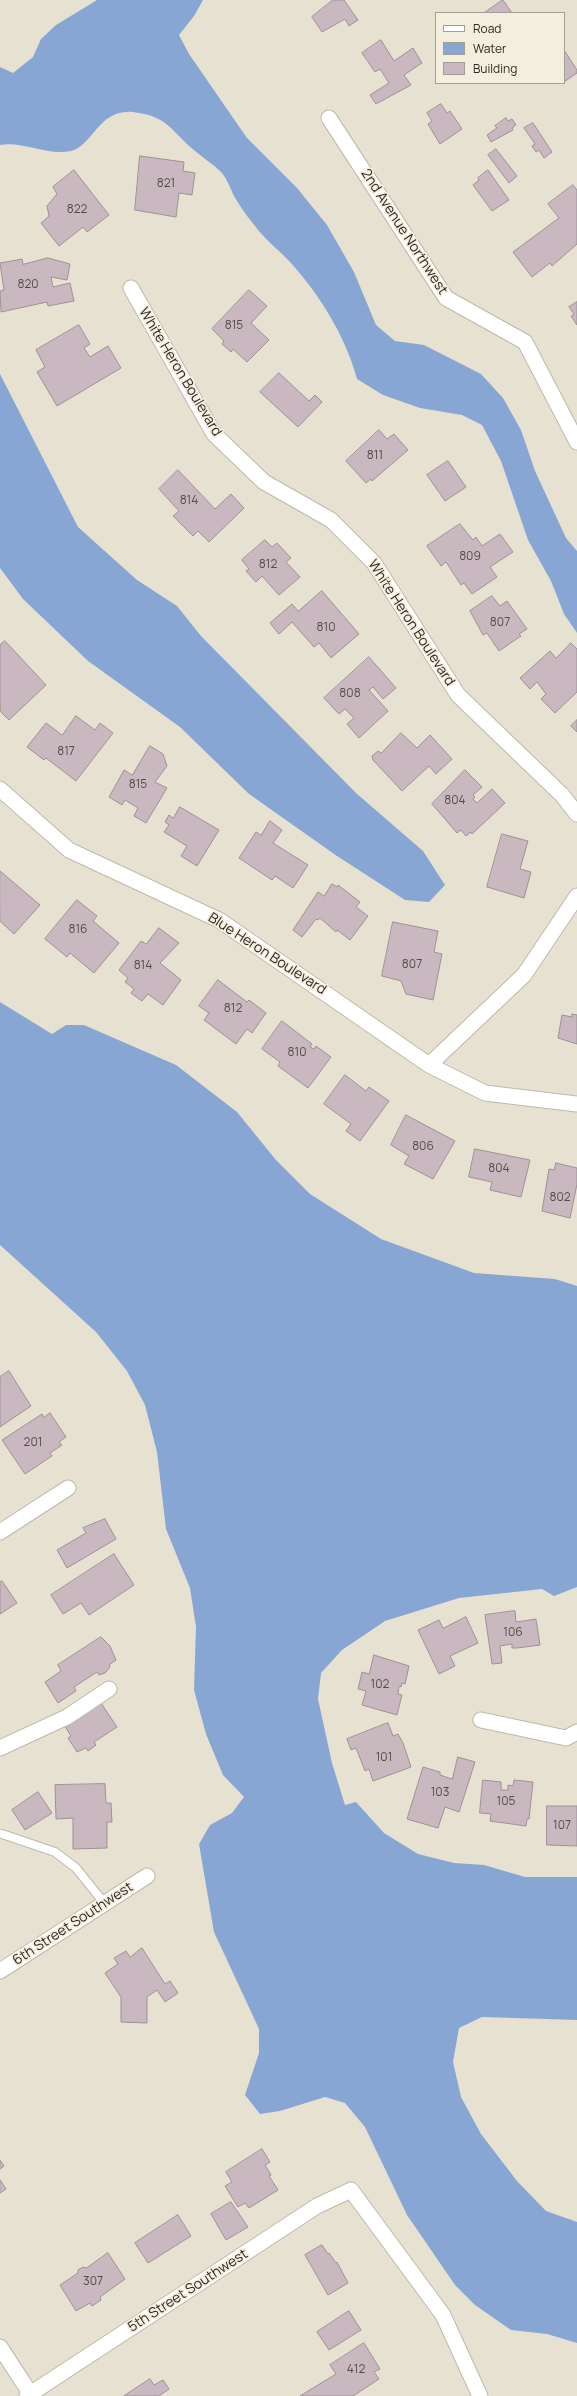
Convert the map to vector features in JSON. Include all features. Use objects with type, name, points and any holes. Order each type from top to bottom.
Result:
[{"type":"street","name":"2nd Avenue Northwest","points":[[329,118],[446,298],[525,342],[577,442]]},
{"type":"street","name":"White Heron Boulevard","points":[[131,288],[214,434],[264,482],[331,520],[374,563],[458,695],[562,795],[577,814]]},
{"type":"street","name":"Blue Heron Boulevard","points":[[0,789],[69,850],[219,920],[429,1065],[485,1093],[577,1104]]},
{"type":"street","points":[[429,1065],[524,975],[577,896]]},
{"type":"street","points":[[0,1532],[68,1488]]},
{"type":"street","points":[[0,1748],[67,1717],[109,1689]]},
{"type":"street","points":[[481,1720],[566,1738],[577,1732]]},
{"type":"street","name":"6th Street Southwest","points":[[0,1971],[147,1876]]},
{"type":"street","name":"5th Street Southwest","points":[[30,2395],[317,2206],[351,2190],[443,2315],[480,2396]]},
{"type":"street","points":[[0,2347],[30,2395]]},
{"type":"lane","points":[[2,1834],[55,1852],[76,1868],[105,1904]]},
{"type":"water","points":[[97,0],[203,0],[194,16],[179,35],[189,54],[247,138],[297,188],[327,225],[354,272],[376,325],[395,341],[424,345],[481,374],[503,398],[521,430],[535,471],[566,538],[577,551],[577,633],[564,614],[551,581],[528,540],[501,461],[482,425],[462,415],[420,408],[383,395],[357,379],[339,332],[312,288],[290,262],[255,227],[239,205],[226,178],[221,172],[168,126],[162,121],[145,114],[133,112],[121,113],[112,116],[104,122],[79,148],[71,151],[53,152],[18,145],[0,145],[0,67],[13,73],[33,57],[41,39],[56,25]]},
{"type":"water","points":[[0,374],[78,527],[137,580],[177,606],[201,636],[356,793],[423,851],[445,885],[429,902],[405,900],[337,856],[249,794],[180,727],[88,661],[23,599],[0,568]]},
{"type":"water","points":[[0,1002],[52,1034],[66,1025],[84,1025],[176,1065],[237,1112],[276,1160],[310,1194],[381,1239],[474,1273],[555,1279],[577,1286],[577,1587],[554,1596],[542,1589],[459,1598],[385,1621],[342,1650],[321,1673],[318,1699],[332,1763],[345,1805],[356,1802],[384,1833],[418,1854],[454,1863],[484,1865],[525,1877],[577,1877],[577,2020],[482,2017],[459,2028],[453,2062],[461,2097],[481,2134],[517,2181],[546,2211],[577,2222],[577,2343],[547,2334],[511,2330],[475,2305],[455,2285],[407,2215],[365,2127],[345,2103],[325,2097],[280,2111],[260,2114],[245,2095],[259,2053],[259,2029],[214,1932],[199,1844],[210,1825],[232,1813],[244,1797],[223,1775],[206,1734],[194,1690],[196,1627],[190,1588],[166,1529],[157,1452],[145,1405],[127,1371],[96,1332],[0,1245]]},
{"type":"building","points":[[333,0],[344,0],[358,20],[349,26],[345,19],[322,32],[312,17]]},
{"type":"building","points":[[503,0],[511,12],[485,12]]},
{"type":"building","points":[[381,40],[394,61],[413,48],[422,63],[404,75],[411,85],[376,104],[370,95],[389,83],[380,69],[375,72],[362,53]]},
{"type":"building","points":[[565,52],[577,70],[577,73],[565,81]]},
{"type":"building","points":[[441,104],[447,113],[450,111],[462,129],[440,144],[428,124],[432,121],[427,113]]},
{"type":"building","points":[[506,118],[508,121],[512,119],[516,125],[512,128],[513,130],[491,142],[487,135],[497,128],[495,126]]},
{"type":"building","points":[[533,123],[552,152],[544,158],[539,150],[536,152],[532,146],[535,144],[524,128]]},
{"type":"building","points":[[496,149],[517,176],[509,183],[488,155]]},
{"type":"building","points":[[140,156],[184,162],[183,171],[195,173],[192,195],[179,193],[176,217],[135,210]]},
{"type":"building","points":[[74,170],[109,215],[87,232],[83,227],[59,246],[41,223],[49,216],[47,206],[57,194],[53,187]]},
{"type":"building","points":[[488,170],[509,200],[492,211],[473,185],[479,180],[478,178]]},
{"type":"building","points":[[573,185],[577,190],[577,244],[552,266],[550,263],[532,277],[513,252],[559,218],[548,204]]},
{"type":"building","points":[[48,258],[70,264],[67,280],[51,277],[53,287],[70,283],[74,301],[48,306],[47,302],[1,312],[0,291],[4,290],[0,263],[22,259],[23,264]]},
{"type":"building","points":[[249,290],[267,306],[251,323],[269,340],[247,362],[233,349],[231,352],[222,344],[224,341],[212,329]]},
{"type":"building","points":[[577,302],[577,325],[571,316],[574,314],[569,307]]},
{"type":"building","points":[[79,325],[90,344],[84,348],[90,357],[108,346],[121,368],[57,406],[37,372],[45,367],[36,350]]},
{"type":"building","points":[[279,373],[309,401],[315,395],[322,402],[298,427],[260,392]]},
{"type":"building","points":[[379,430],[387,439],[394,434],[408,450],[372,481],[371,479],[366,483],[346,461]]},
{"type":"building","points":[[448,461],[466,487],[445,501],[427,475]]},
{"type":"building","points":[[178,470],[215,509],[231,494],[244,508],[209,542],[198,531],[193,536],[173,516],[179,511],[159,489]]},
{"type":"building","points":[[460,524],[473,540],[476,537],[482,546],[500,534],[513,552],[490,567],[497,577],[472,594],[464,583],[461,585],[446,562],[441,566],[427,546]]},
{"type":"building","points":[[265,540],[272,547],[277,543],[291,558],[286,562],[300,577],[279,595],[262,576],[256,582],[246,571],[249,569],[242,560]]},
{"type":"building","points":[[322,591],[359,634],[331,658],[319,643],[314,647],[292,622],[279,634],[270,623],[292,604],[298,611]]},
{"type":"building","points":[[492,596],[500,606],[507,601],[527,629],[519,634],[521,636],[499,651],[487,633],[483,635],[470,611]]},
{"type":"building","points":[[5,641],[46,685],[9,720],[0,711],[0,645]]},
{"type":"building","points":[[571,643],[577,649],[577,692],[555,713],[541,699],[546,694],[537,682],[530,689],[520,678],[550,651],[556,658]]},
{"type":"building","points":[[369,657],[396,688],[383,699],[373,687],[369,690],[388,711],[359,738],[347,724],[354,718],[345,709],[339,714],[324,698]]},
{"type":"building","points":[[76,716],[95,730],[100,723],[113,733],[76,781],[46,758],[44,760],[27,747],[46,723],[62,735]]},
{"type":"building","points":[[577,720],[577,732],[571,726]]},
{"type":"building","points":[[401,733],[417,748],[430,735],[452,759],[436,774],[429,766],[402,791],[373,760],[372,756],[378,751],[381,753]]},
{"type":"building","points":[[150,746],[163,754],[167,766],[155,782],[167,788],[146,823],[134,816],[138,808],[125,800],[122,805],[109,797],[124,770],[132,775]]},
{"type":"building","points":[[465,770],[482,787],[473,795],[475,797],[473,799],[477,803],[492,789],[505,803],[472,834],[471,832],[466,836],[461,830],[457,833],[432,804]]},
{"type":"building","points":[[180,807],[219,830],[197,866],[181,856],[187,846],[164,832],[169,825],[165,822],[169,815],[173,818]]},
{"type":"building","points":[[270,821],[282,830],[273,843],[308,865],[293,888],[275,876],[272,880],[239,858],[256,832],[261,835]]},
{"type":"building","points":[[502,834],[528,841],[520,869],[531,872],[524,898],[487,887]]},
{"type":"building","points":[[0,871],[40,905],[14,934],[0,921]]},
{"type":"building","points":[[332,884],[337,887],[338,885],[360,902],[356,907],[368,916],[350,940],[337,930],[336,932],[320,918],[318,920],[316,919],[302,937],[293,930],[318,892],[324,896]]},
{"type":"building","points":[[77,900],[97,916],[93,921],[119,943],[94,973],[70,953],[67,957],[45,939]]},
{"type":"building","points":[[393,922],[438,931],[434,952],[442,954],[433,1000],[406,994],[401,981],[382,976]]},
{"type":"building","points":[[159,928],[179,943],[160,963],[181,980],[163,1005],[148,994],[142,1001],[131,993],[134,989],[125,982],[128,978],[119,970],[141,941],[146,944]]},
{"type":"building","points":[[218,980],[247,1002],[249,1000],[266,1013],[252,1033],[247,1029],[236,1044],[204,1020],[209,1013],[199,1006]]},
{"type":"building","points":[[572,1014],[577,1015],[577,1044],[558,1038],[562,1015],[572,1017]]},
{"type":"building","points":[[282,1021],[312,1044],[310,1047],[314,1049],[316,1046],[331,1057],[308,1088],[278,1066],[280,1062],[262,1049]]},
{"type":"building","points":[[345,1075],[366,1091],[369,1087],[389,1101],[360,1141],[346,1131],[351,1124],[324,1104]]},
{"type":"building","points":[[406,1115],[455,1141],[433,1179],[404,1164],[409,1156],[391,1145]]},
{"type":"building","points":[[475,1149],[530,1160],[521,1197],[490,1190],[492,1182],[469,1177]]},
{"type":"building","points":[[556,1163],[577,1168],[577,1184],[570,1218],[542,1211],[549,1169],[554,1170]]},
{"type":"building","points":[[9,1371],[31,1406],[0,1427],[0,1377]]},
{"type":"building","points":[[50,1413],[66,1437],[59,1442],[62,1445],[50,1453],[52,1456],[25,1474],[2,1440],[42,1414],[44,1417]]},
{"type":"building","points":[[105,1519],[116,1539],[67,1568],[57,1550],[86,1533],[83,1528]]},
{"type":"building","points":[[114,1554],[134,1585],[89,1615],[81,1603],[63,1614],[51,1595]]},
{"type":"building","points":[[2,1581],[17,1603],[0,1614],[0,1582]]},
{"type":"building","points":[[515,1611],[516,1622],[536,1619],[540,1645],[517,1648],[512,1648],[512,1644],[500,1646],[502,1663],[492,1664],[485,1615]]},
{"type":"building","points":[[466,1617],[478,1643],[450,1656],[455,1666],[439,1674],[418,1630],[439,1620],[443,1628]]},
{"type":"building","points":[[101,1637],[110,1646],[116,1660],[109,1665],[110,1667],[105,1673],[99,1675],[97,1672],[74,1687],[76,1691],[58,1703],[45,1682],[61,1671],[58,1665]]},
{"type":"building","points":[[374,1655],[409,1666],[405,1684],[402,1683],[401,1687],[399,1686],[398,1694],[402,1695],[397,1715],[362,1705],[366,1691],[358,1689],[362,1672],[369,1674]]},
{"type":"building","points":[[101,1703],[117,1727],[94,1742],[96,1745],[88,1751],[86,1748],[77,1752],[68,1738],[71,1736],[64,1725]]},
{"type":"building","points":[[388,1723],[393,1736],[398,1734],[403,1743],[411,1767],[373,1781],[369,1769],[365,1771],[356,1748],[351,1750],[347,1739]]},
{"type":"building","points":[[458,1757],[475,1762],[459,1812],[445,1807],[438,1828],[407,1819],[423,1767],[440,1772],[440,1775],[452,1779]]},
{"type":"building","points":[[483,1780],[501,1782],[501,1790],[508,1790],[508,1785],[513,1786],[514,1780],[533,1782],[529,1819],[527,1819],[526,1826],[490,1821],[491,1814],[480,1813]]},
{"type":"building","points":[[105,1784],[106,1803],[111,1803],[112,1822],[107,1822],[107,1848],[73,1849],[73,1818],[56,1819],[55,1785]]},
{"type":"building","points":[[38,1792],[52,1813],[25,1830],[12,1810]]},
{"type":"building","points":[[547,1806],[577,1806],[577,1846],[547,1845]]},
{"type":"building","points":[[142,1948],[165,1984],[170,1981],[178,1993],[165,2002],[157,1990],[147,1997],[147,2023],[121,2022],[121,1997],[105,1973],[118,1964],[114,1958],[126,1951],[130,1957]]},
{"type":"building","points":[[262,2149],[270,2162],[265,2165],[271,2175],[269,2176],[278,2190],[249,2208],[245,2203],[238,2207],[225,2186],[232,2182],[226,2172]]},
{"type":"building","points":[[0,2160],[4,2166],[0,2169]]},
{"type":"building","points":[[0,2180],[6,2189],[0,2193]]},
{"type":"building","points":[[231,2202],[248,2227],[226,2240],[211,2214]]},
{"type":"building","points":[[178,2215],[191,2236],[148,2263],[135,2243]]},
{"type":"building","points":[[322,2245],[328,2254],[329,2253],[336,2263],[337,2262],[348,2283],[328,2295],[305,2255]]},
{"type":"building","points":[[108,2253],[125,2279],[100,2297],[101,2300],[92,2306],[90,2303],[76,2311],[60,2285],[78,2273],[78,2270],[83,2267],[86,2268]]},
{"type":"building","points":[[349,2311],[361,2330],[329,2350],[317,2332]]},
{"type":"building","points":[[364,2343],[380,2369],[374,2372],[379,2379],[353,2396],[300,2396],[336,2374],[330,2365]]},
{"type":"building","points":[[150,2379],[154,2385],[163,2380],[169,2389],[159,2396],[124,2396]]}]
